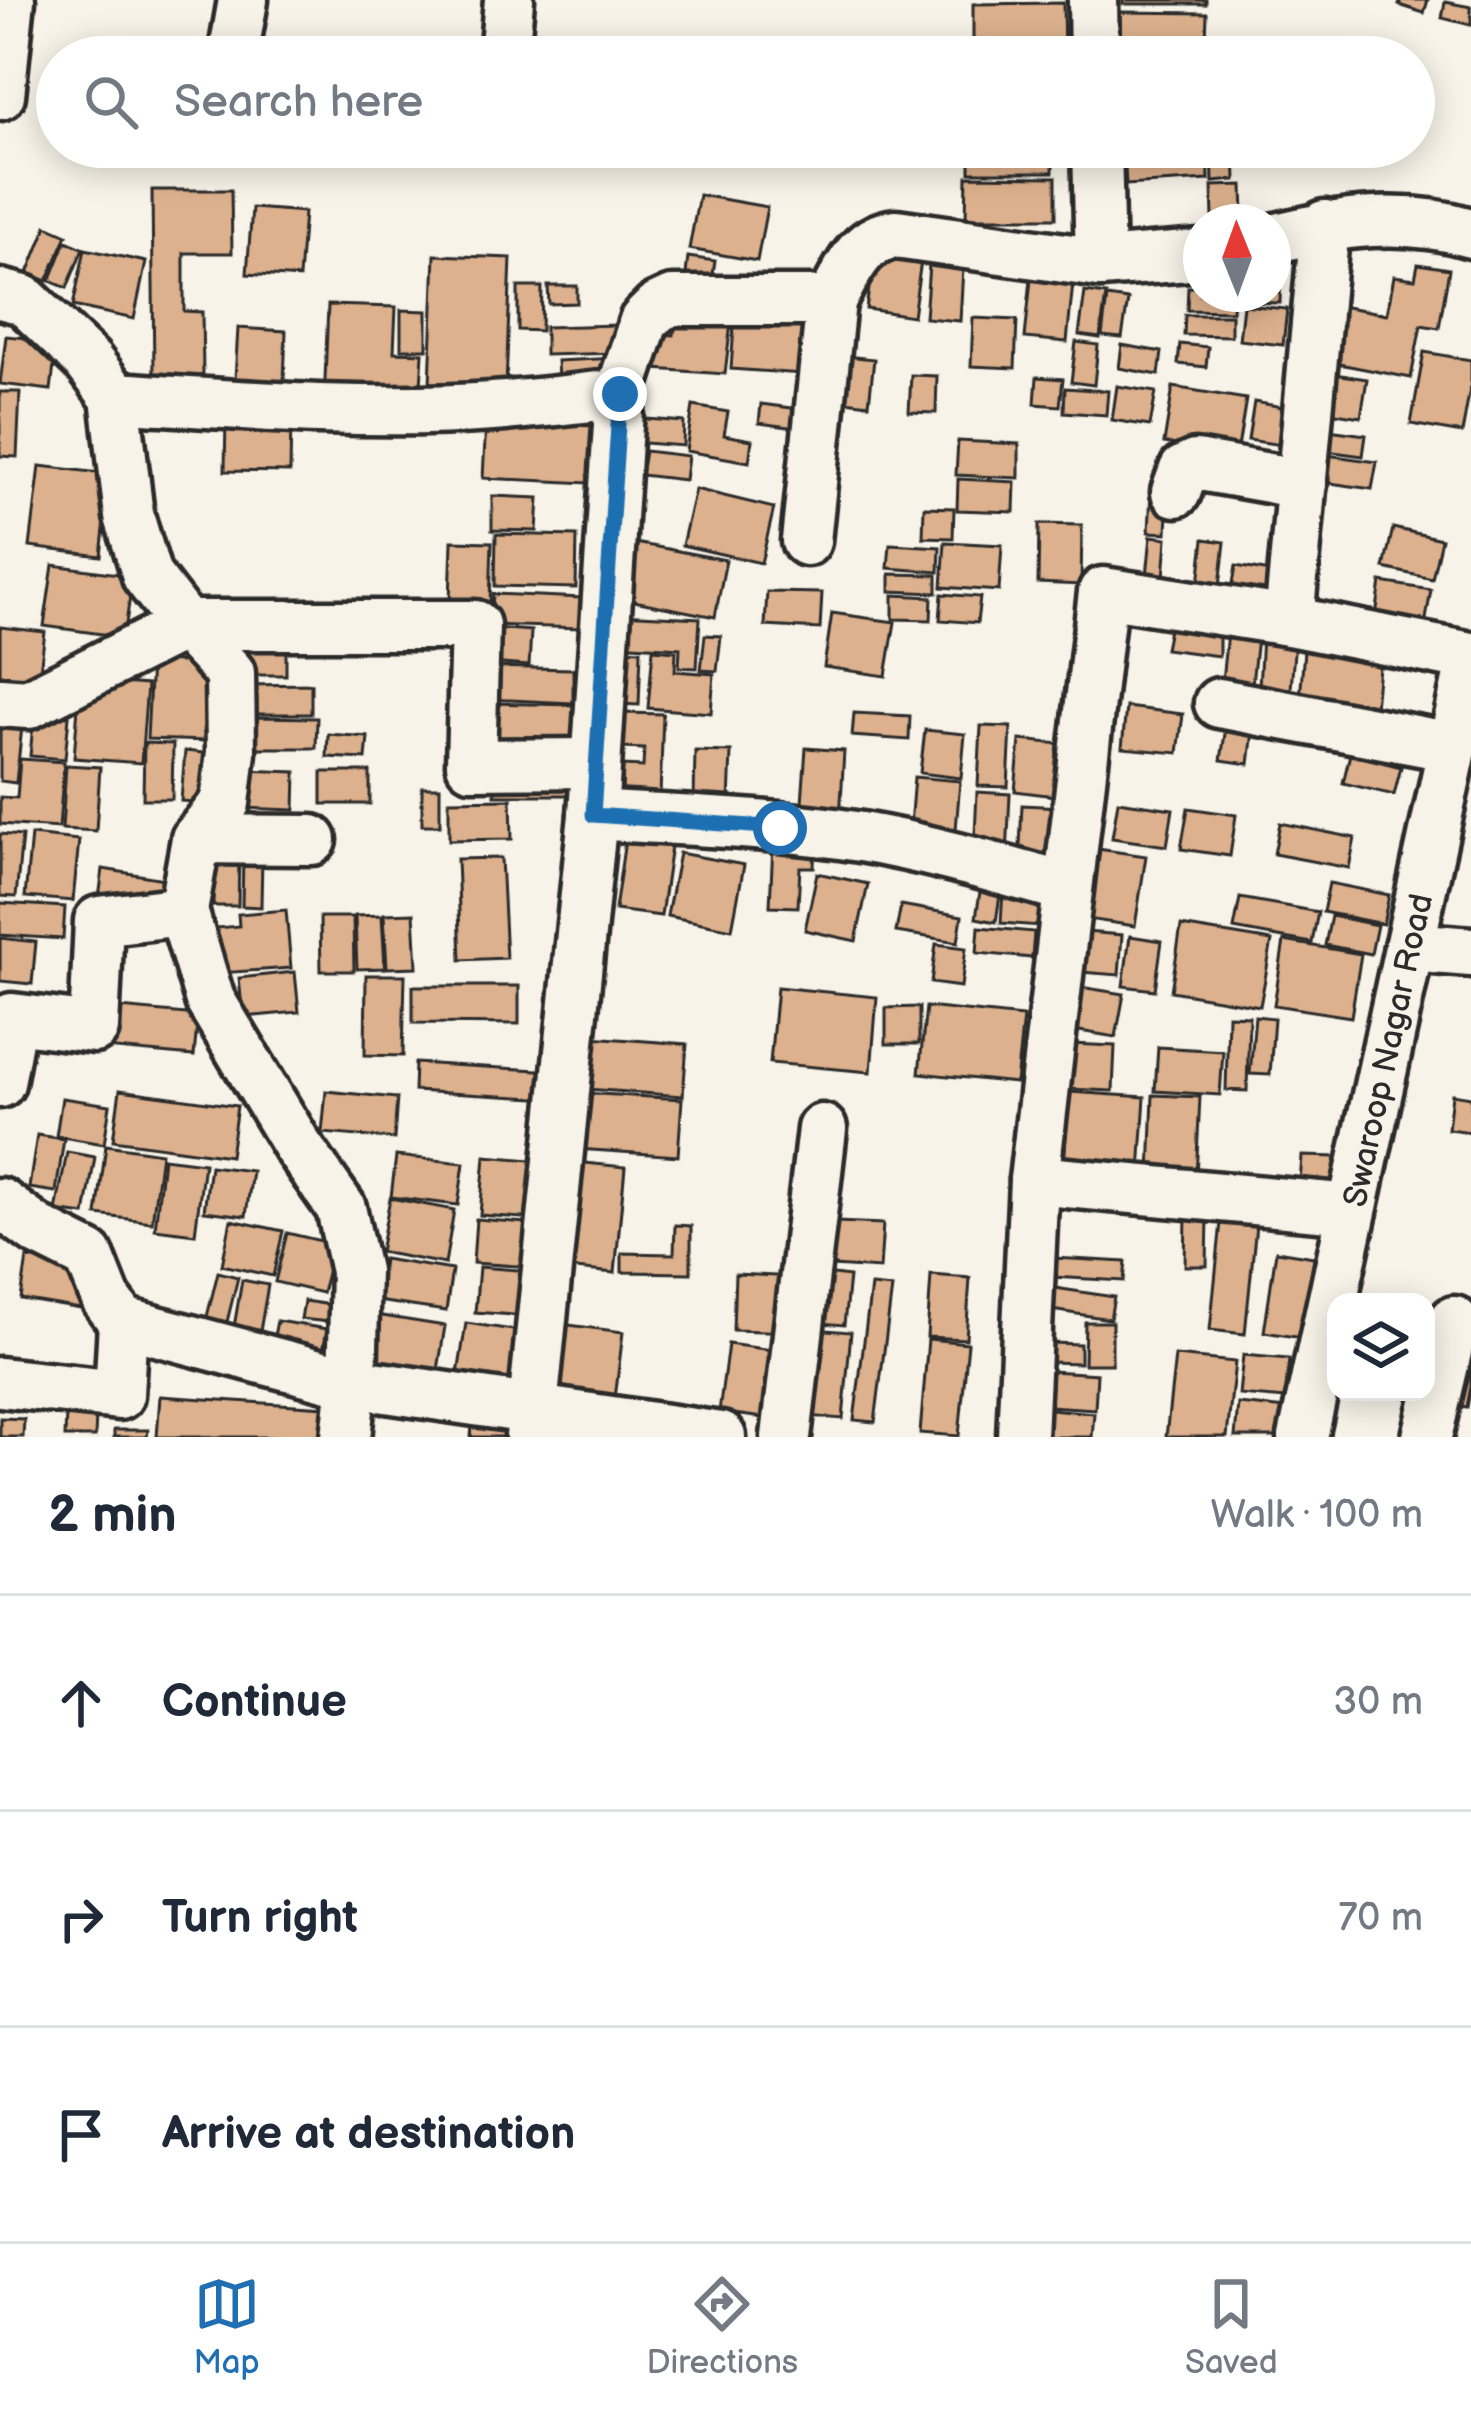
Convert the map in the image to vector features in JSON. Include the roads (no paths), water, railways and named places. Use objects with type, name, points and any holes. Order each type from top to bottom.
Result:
[{"type":"street","points":[[1,75],[10,0]]},
{"type":"street","points":[[236,36],[242,0]]},
{"type":"street","points":[[506,36],[509,0]]},
{"type":"street","points":[[1093,0],[1094,36]]},
{"type":"street","points":[[1097,168],[1100,263]]},
{"type":"street","points":[[1291,234],[1387,219],[1471,233]]},
{"type":"street","points":[[1289,621],[1325,225]]},
{"type":"street","points":[[806,541],[831,301],[877,236],[896,234],[1100,263],[1183,256]]},
{"type":"street","points":[[0,294],[24,300],[88,361],[115,397],[129,517],[147,576],[230,673],[231,752],[225,802],[196,839],[183,911],[210,1000],[298,1147],[341,1208],[356,1271],[346,1437]]},
{"type":"street","points":[[532,1423],[593,815],[620,394],[644,320],[672,301],[831,301]]},
{"type":"street","points":[[115,397],[376,410],[491,407],[620,394]]},
{"type":"street","points":[[1176,492],[1184,470],[1195,465],[1301,484]]},
{"type":"street","points":[[1022,1437],[1034,1180],[1103,592],[1289,621],[1471,660]]},
{"type":"street","points":[[0,702],[28,704],[185,625],[475,625],[471,764],[596,763]]},
{"type":"street","name":"Swaroop Nagar Road","points":[[1337,1293],[1471,660]]},
{"type":"street","points":[[1219,703],[1453,747]]},
{"type":"street","points":[[593,815],[859,837],[1067,888]]},
{"type":"street","points":[[196,839],[311,840]]},
{"type":"street","points":[[0,1083],[12,1018],[94,1028],[99,921],[183,911]]},
{"type":"street","points":[[1409,947],[1471,952]]},
{"type":"street","points":[[786,1437],[822,1130]]},
{"type":"street","points":[[1034,1180],[1352,1209]]},
{"type":"street","points":[[0,1203],[38,1230],[89,1256],[106,1299],[122,1322],[119,1395],[0,1382]]},
{"type":"street","points":[[1427,1437],[1450,1320]]},
{"type":"street","points":[[122,1322],[352,1383],[532,1423],[721,1437]]},
{"type":"street","name":"Swaroop Nagar Road","points":[[1303,1437],[1327,1338]]}]
